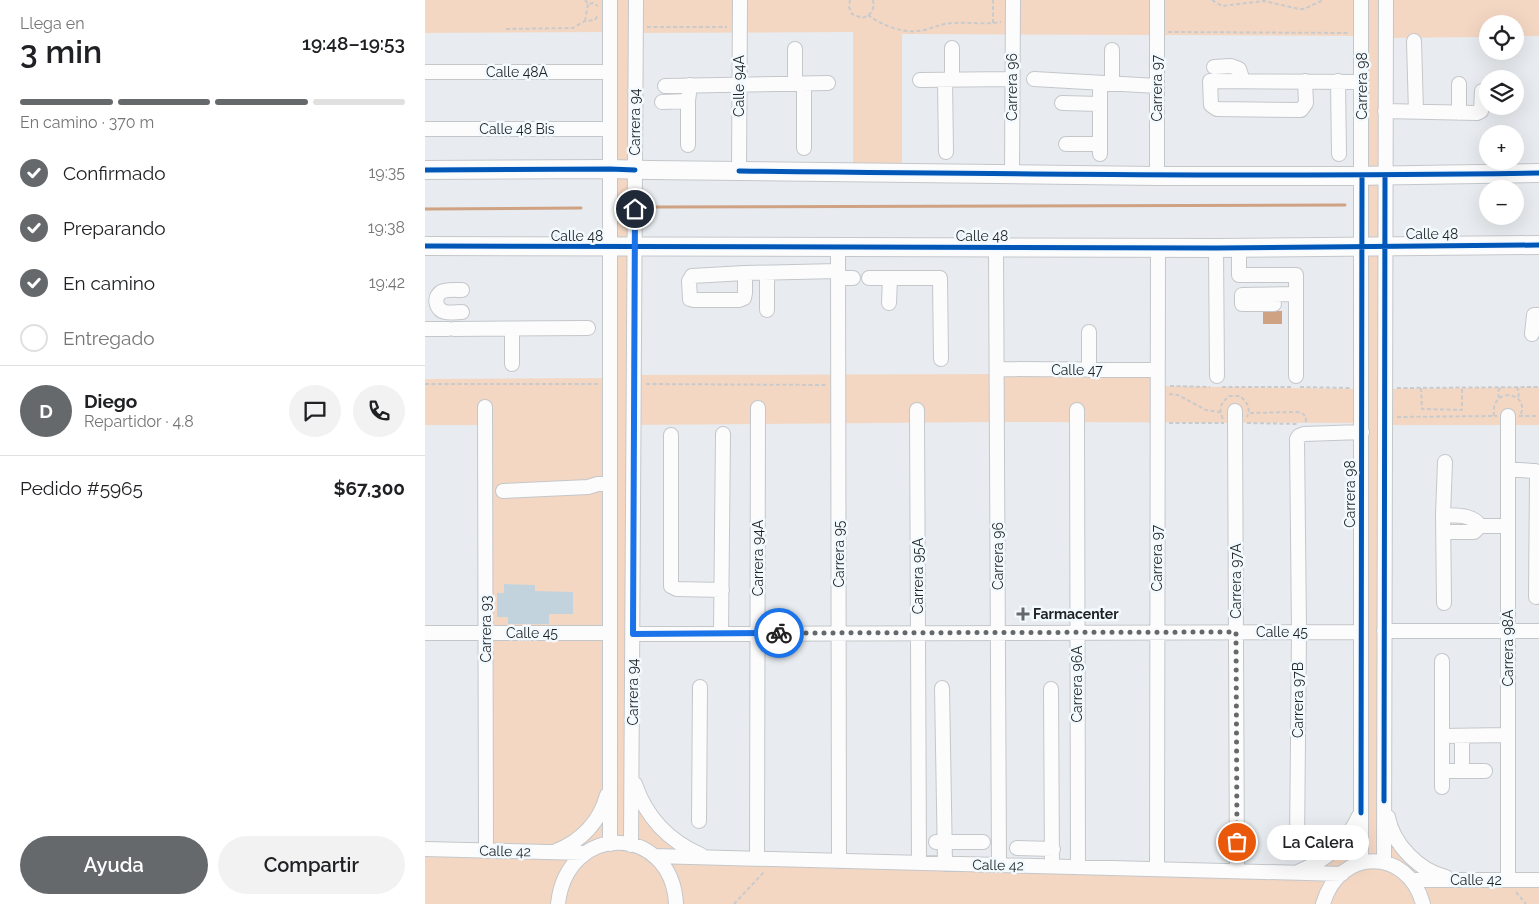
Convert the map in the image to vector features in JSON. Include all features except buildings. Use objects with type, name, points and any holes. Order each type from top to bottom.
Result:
[{"type":"main road","points":[[425,170],[610,168],[635,170],[1157,176],[1539,173]]},
{"type":"main road","name":"Calle 48","points":[[425,246],[1216,248],[1539,245]]},
{"type":"street","name":"Carrera 94","points":[[631,845],[633,771],[636,0]]},
{"type":"street","name":"Calle 94A","points":[[739,171],[740,0]]},
{"type":"street","name":"Carrera 96","points":[[1012,174],[1013,0]]},
{"type":"street","name":"Carrera 97","points":[[1157,0],[1157,176]]},
{"type":"street","name":"Carrera 98","points":[[1361,0],[1361,862]]},
{"type":"street","name":"Carrera 98","points":[[1385,862],[1386,0]]},
{"type":"street","name":"Carrera 94","points":[[603,7],[610,72],[610,844]]},
{"type":"street","points":[[1414,41],[1416,112]]},
{"type":"street","points":[[946,152],[952,48]]},
{"type":"street","points":[[795,49],[804,148]]},
{"type":"street","points":[[1066,144],[1100,149],[1100,104],[1112,50]]},
{"type":"street","points":[[1213,67],[1231,66],[1239,70],[1243,81]]},
{"type":"street","name":"Calle 48A","points":[[425,72],[610,72]]},
{"type":"street","points":[[920,80],[1012,79]]},
{"type":"street","points":[[1035,79],[1157,86]]},
{"type":"street","points":[[1305,81],[1306,103],[1301,110],[1217,109],[1211,105],[1211,81],[1305,81],[1338,81],[1361,82]]},
{"type":"street","points":[[1338,81],[1339,154]]},
{"type":"street","points":[[665,86],[828,83]]},
{"type":"street","points":[[1459,84],[1459,113]]},
{"type":"street","points":[[688,145],[690,85]]},
{"type":"street","points":[[662,102],[688,101]]},
{"type":"street","points":[[1062,103],[1100,104]]},
{"type":"street","points":[[1385,111],[1479,112]]},
{"type":"street","name":"Calle 48 Bis","points":[[425,129],[610,129]]},
{"type":"street","points":[[1239,247],[1239,275],[1296,275],[1296,376]]},
{"type":"street","name":"Carrera 95","points":[[838,248],[839,861]]},
{"type":"street","name":"Carrera 96","points":[[997,248],[999,865]]},
{"type":"street","name":"Carrera 97","points":[[1157,869],[1158,248]]},
{"type":"street","points":[[1216,248],[1217,376]]},
{"type":"street","points":[[755,273],[838,275],[853,278]]},
{"type":"street","points":[[753,301],[755,273]]},
{"type":"street","points":[[755,273],[767,310]]},
{"type":"street","points":[[869,278],[941,278],[941,359]]},
{"type":"street","points":[[889,303],[890,278]]},
{"type":"street","points":[[455,329],[462,312],[461,286],[443,291],[438,295],[436,302],[441,311],[462,312]]},
{"type":"street","points":[[1274,304],[1242,304],[1242,295],[1296,294]]},
{"type":"street","points":[[1532,334],[1533,318],[1539,315]]},
{"type":"street","points":[[425,329],[588,328]]},
{"type":"street","points":[[512,329],[512,364]]},
{"type":"street","points":[[1089,332],[1089,370]]},
{"type":"street","name":"Calle 47","points":[[997,369],[1157,370]]},
{"type":"street","name":"Carrera 93","points":[[485,407],[486,850]]},
{"type":"street","name":"Carrera 94A","points":[[758,408],[758,633],[762,863]]},
{"type":"street","name":"Carrera 95A","points":[[917,410],[919,863]]},
{"type":"street","name":"Carrera 96A","points":[[1077,410],[1078,867]]},
{"type":"street","name":"Carrera 97A","points":[[1237,416],[1237,871]]},
{"type":"street","name":"Carrera 98A","points":[[1507,416],[1510,883]]},
{"type":"street","name":"Carrera 97B","points":[[1297,844],[1299,632],[1297,439],[1304,434],[1362,432]]},
{"type":"street","points":[[721,633],[723,434]]},
{"type":"street","points":[[671,435],[671,586],[677,589],[722,590]]},
{"type":"street","points":[[1444,603],[1443,515],[1445,462]]},
{"type":"street","points":[[1508,469],[1532,471],[1537,476],[1536,596]]},
{"type":"street","points":[[503,491],[588,487],[598,484],[610,484]]},
{"type":"street","points":[[1443,515],[1471,518],[1480,526]]},
{"type":"street","points":[[1451,532],[1474,532],[1480,526],[1508,526]]},
{"type":"street","points":[[1385,631],[1539,631]]},
{"type":"street","name":"Calle 45","points":[[633,634],[1361,632]]},
{"type":"street","name":"Calle 45","points":[[425,633],[610,633]]},
{"type":"street","points":[[1442,661],[1442,787]]},
{"type":"street","points":[[699,687],[699,822]]},
{"type":"street","points":[[942,688],[940,842],[945,864]]},
{"type":"street","points":[[1051,689],[1052,866]]},
{"type":"street","points":[[1442,736],[1508,735]]},
{"type":"street","points":[[1462,736],[1462,763]]},
{"type":"street","points":[[633,771],[635,785],[644,804],[655,822],[665,833],[688,849],[714,858]]},
{"type":"street","points":[[1442,771],[1485,771]]},
{"type":"street","points":[[554,851],[574,842],[590,828],[604,805],[610,779]]},
{"type":"street","points":[[1385,801],[1391,827],[1409,855],[1424,868],[1442,876],[1462,880]]},
{"type":"street","points":[[1297,873],[1321,861],[1342,844],[1353,829],[1361,813]]},
{"type":"street","points":[[940,842],[983,842]]},
{"type":"street","points":[[558,904],[560,889],[565,875],[574,863],[585,853],[597,847],[610,844],[631,845],[654,856],[664,866],[671,878],[676,892],[677,904]]},
{"type":"street","points":[[1017,848],[1053,849]]},
{"type":"street","name":"Calle 42","points":[[425,849],[585,853]]},
{"type":"street","name":"Calle 42","points":[[654,856],[714,858],[762,863],[839,861],[1342,874]]},
{"type":"street","points":[[1323,904],[1332,885],[1348,868],[1361,862],[1377,860],[1400,868],[1412,880],[1423,904]]},
{"type":"street","name":"Calle 42","points":[[1412,880],[1462,880],[1510,883],[1539,880]]},
{"type":"path","points":[[585,0],[588,4],[585,21]]},
{"type":"path","points":[[850,0],[850,10],[855,16],[862,18],[869,15],[874,7],[873,0]]},
{"type":"path","points":[[993,0],[993,23]]},
{"type":"path","points":[[1211,0],[1222,6],[1264,1],[1299,9],[1305,9],[1323,0]]},
{"type":"path","points":[[506,28],[573,28],[585,21],[595,20],[603,7],[588,4]]},
{"type":"path","points":[[869,15],[886,26],[907,30],[923,30],[943,23],[993,23],[1013,18]]},
{"type":"path","points":[[636,28],[740,27]]},
{"type":"path","points":[[1157,32],[1353,34]]},
{"type":"path","points":[[425,384],[610,384]]},
{"type":"path","points":[[634,384],[838,385]]},
{"type":"path","points":[[1499,398],[1498,392],[1501,387]]},
{"type":"path","points":[[1517,387],[1519,392],[1518,399]]},
{"type":"path","points":[[1395,388],[1539,387]]},
{"type":"path","points":[[1157,390],[1353,388]]},
{"type":"path","points":[[1421,388],[1422,410],[1462,410],[1462,388]]},
{"type":"path","points":[[1157,390],[1178,395],[1206,410],[1220,412]]},
{"type":"path","points":[[1505,395],[1512,395],[1522,404],[1523,411],[1507,416],[1495,403],[1505,395]]},
{"type":"path","points":[[1157,423],[1237,416],[1303,413],[1307,424]]},
{"type":"path","points":[[1385,417],[1539,416]]},
{"type":"path","points":[[734,904],[762,863]]},
{"type":"path","points":[[1510,883],[1526,904]]},
{"type":"shaded area","points":[[425,0],[1539,0],[1539,36],[1524,36],[1524,15],[1479,15],[1479,37],[1386,38],[1385,389],[1539,387],[1539,425],[1385,425],[1384,801],[1396,839],[1442,876],[1539,880],[1539,904],[425,904],[425,849],[486,850],[485,425],[425,425],[425,379],[610,378],[610,32],[425,33]],"holes":[[[853,32],[853,173],[902,173],[902,34],[1361,36],[1362,389],[1158,386],[1157,370],[997,374],[634,375],[636,33]],[[998,422],[1362,423],[1361,813],[1314,866],[1297,873],[701,855],[647,811],[632,771],[634,425]]]},
{"type":"shaded area","points":[[1263,311],[1282,311],[1282,324],[1263,324]]},
{"type":"waterway","points":[[650,207],[1345,205]]},
{"type":"waterway","points":[[425,209],[581,208]]},
{"type":"cycle path","points":[[425,170],[635,170]]},
{"type":"cycle path","points":[[739,171],[1239,175],[1539,173]]},
{"type":"cycle path","points":[[1361,813],[1362,175]]},
{"type":"cycle path","points":[[1384,801],[1385,175]]},
{"type":"cycle path","points":[[425,246],[1216,248],[1539,245]]},
{"type":"way so far","points":[[779,633],[1236,632],[1237,842]]},
{"type":"place","name":"Farmacenter","points":[[1023,614]]},
{"type":"place","name":"La Calera","points":[[1237,842]]},
{"type":"route","points":[[635,209],[633,634],[779,633]]}]
